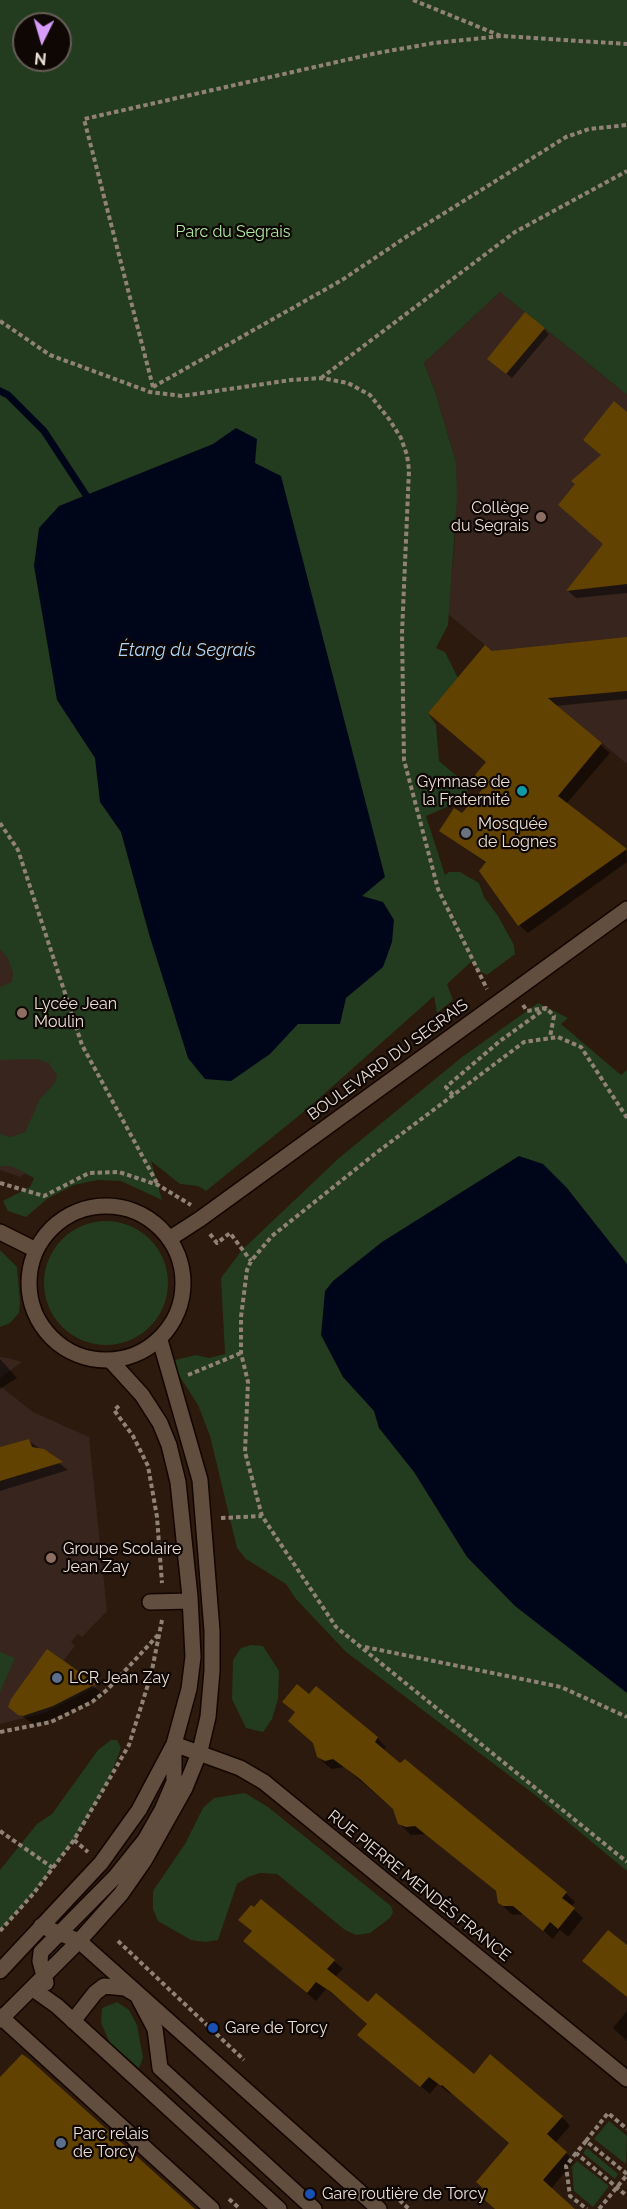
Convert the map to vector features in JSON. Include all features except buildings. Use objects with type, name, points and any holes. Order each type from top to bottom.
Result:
[{"type":"street","name":"BOULEVARD DU SEGRAIS","points":[[169,1239],[200,1219],[627,909]]},
{"type":"street","points":[[99,1206],[126,1209],[150,1220],[169,1239],[181,1263],[183,1291],[176,1317],[160,1340],[137,1354],[111,1361],[79,1357],[52,1340],[34,1313],[28,1281],[36,1250],[51,1228],[73,1213],[99,1206]]},
{"type":"street","points":[[0,1232],[36,1250]]},
{"type":"street","points":[[160,1340],[194,1456],[204,1520],[212,1671],[208,1717],[200,1751],[158,1840],[121,1894],[79,1941],[1,2018],[212,2209]]},
{"type":"street","points":[[0,1971],[117,1843],[139,1810],[174,1743],[189,1689],[193,1657],[184,1526],[169,1445],[160,1423],[142,1395],[111,1361]]},
{"type":"street","points":[[156,1602],[190,1601]]},
{"type":"street","points":[[174,1743],[174,1782],[145,1840],[116,1876],[41,1952],[38,1983],[57,2006],[279,2209]]},
{"type":"street","name":"RUE PIERRE MENDÈS FRANCE","points":[[174,1743],[200,1751],[264,1782],[627,2079]]},
{"type":"street","points":[[41,1926],[79,1941],[379,2209]]},
{"type":"street","points":[[73,2021],[95,1993],[104,1986],[125,1988],[137,1995],[155,2029],[160,2068],[314,2209]]},
{"type":"path","points":[[413,0],[502,36]]},
{"type":"path","points":[[153,387],[84,119],[377,53],[434,43],[502,36],[627,44]]},
{"type":"path","points":[[150,392],[153,387],[342,280],[416,230],[566,137],[589,129],[627,125]]},
{"type":"path","points":[[321,378],[515,232],[627,171]]},
{"type":"path","points":[[0,321],[50,355],[150,392],[182,396],[291,380],[321,378],[348,383],[370,395],[389,419],[407,455],[408,506],[402,633],[404,760],[438,889],[487,990]]},
{"type":"path","points":[[0,823],[18,850],[53,965],[82,1045],[158,1185]]},
{"type":"path","points":[[522,1003],[527,1011],[546,1008]]},
{"type":"path","points":[[546,1008],[554,1016],[550,1037]]},
{"type":"path","points":[[453,1095],[446,1087],[500,1041],[546,1008]]},
{"type":"path","points":[[627,1118],[581,1047],[558,1037],[524,1042],[272,1236],[251,1261],[244,1280],[241,1353],[248,1382],[245,1452],[262,1516],[336,1627],[627,1862]]},
{"type":"path","points":[[0,1183],[44,1196],[89,1173],[119,1172],[158,1185],[193,1206]]},
{"type":"path","points":[[206,1229],[217,1243],[230,1233],[251,1261]]},
{"type":"path","points":[[192,1372],[241,1353]]},
{"type":"path","points":[[0,1931],[75,1840],[129,1745],[142,1709],[161,1632],[156,1602],[157,1517],[148,1466],[133,1436],[114,1410],[119,1406]]},
{"type":"path","points":[[204,1520],[262,1516]]},
{"type":"path","points":[[0,1732],[51,1722],[92,1702],[108,1689],[161,1632]]},
{"type":"path","points":[[362,1646],[561,1687],[627,1717]]},
{"type":"path","points":[[0,1831],[53,1868]]},
{"type":"path","points":[[118,1941],[246,2062]]},
{"type":"path","points":[[587,2209],[570,2196],[566,2166],[608,2113],[627,2129]]},
{"type":"path","points":[[586,2141],[627,2174],[599,2209]]},
{"type":"path","points":[[576,2153],[627,2196]]},
{"type":"path","points":[[392,2194],[409,2209]]},
{"type":"shaded area","name":"Collège du Segrais","points":[[500,292],[627,395],[627,764],[448,614],[455,536],[456,462],[435,391],[424,363]]},
{"type":"shaded area","name":"Lycée Jean Moulin","points":[[0,869],[60,1048],[53,1155],[20,1177],[0,1170]]},
{"type":"shaded area","points":[[0,1357],[12,1359],[22,1362],[0,1378]]},
{"type":"shaded area","name":"Groupe Scolaire Jean Zay","points":[[0,1386],[33,1412],[89,1437],[107,1611],[82,1637],[78,1634],[71,1642],[75,1646],[64,1660],[98,1686],[44,1713],[0,1724]]},
{"type":"green space","name":"Parc du Segrais","points":[[0,0],[627,0],[627,395],[500,292],[424,363],[435,391],[456,462],[457,499],[448,625],[436,648],[445,652],[458,678],[428,713],[436,725],[439,761],[464,782],[468,793],[465,799],[426,816],[445,875],[449,872],[460,872],[479,883],[484,897],[498,916],[514,945],[515,954],[487,975],[477,970],[472,961],[447,984],[453,1000],[437,1013],[434,996],[306,1110],[206,1191],[198,1186],[180,1184],[151,1161],[162,1200],[121,1181],[98,1180],[74,1185],[47,1199],[26,1217],[8,1211],[3,1201],[30,1187],[34,1178],[11,1166],[0,1166],[0,1134],[11,1137],[25,1132],[40,1099],[55,1083],[57,1076],[49,1063],[37,1059],[0,1060],[0,987],[12,982],[13,972],[7,957],[0,949]]},
{"type":"green space","points":[[538,1003],[568,1018],[561,1024],[621,1075],[627,1070],[627,1871],[535,1795],[346,1652],[296,1599],[286,1584],[246,1559],[237,1548],[210,1436],[198,1405],[177,1372],[175,1360],[196,1355],[209,1358],[225,1354],[221,1278],[242,1250],[339,1158],[462,1057]]},
{"type":"green space","points":[[106,1221],[130,1226],[150,1239],[163,1259],[168,1283],[163,1307],[150,1327],[130,1340],[106,1345],[82,1340],[62,1327],[49,1307],[44,1283],[49,1259],[62,1239],[82,1226]]},
{"type":"green space","points":[[0,1250],[17,1267],[20,1302],[19,1313],[10,1323],[0,1327]]},
{"type":"green space","points":[[251,1645],[263,1646],[279,1671],[278,1699],[272,1719],[263,1732],[246,1728],[232,1699],[233,1660],[241,1648]]},
{"type":"green space","points":[[0,1652],[15,1658],[0,1692]]},
{"type":"green space","points":[[111,1740],[117,1740],[121,1748],[108,1782],[74,1840],[33,1894],[0,1931],[0,1870],[37,1824],[52,1814],[98,1750]]},
{"type":"green space","points":[[245,1793],[268,1807],[391,1906],[393,1912],[390,1918],[370,1933],[356,1935],[345,1930],[277,1874],[260,1873],[237,1884],[218,1940],[205,1942],[191,1940],[158,1921],[153,1909],[153,1891],[185,1844],[203,1808],[214,1798]]},
{"type":"green space","points":[[117,2002],[129,2010],[137,2025],[143,2058],[139,2068],[110,2043],[101,2023],[102,2008]]},
{"type":"green space","points":[[609,2121],[627,2136],[626,2164],[594,2139]]},
{"type":"green space","points":[[587,2148],[618,2174],[615,2179],[583,2153]]},
{"type":"green space","points":[[577,2161],[609,2186],[593,2207],[574,2191],[572,2167]]},
{"type":"water","name":"Étang du Segrais","points":[[236,428],[257,439],[255,463],[281,476],[385,877],[362,896],[383,902],[394,920],[392,942],[383,967],[346,998],[340,1024],[298,1024],[270,1054],[231,1081],[205,1079],[188,1058],[149,934],[121,832],[100,802],[95,758],[57,700],[34,566],[39,528],[59,506],[213,444]]},
{"type":"water","points":[[519,1156],[543,1164],[567,1188],[627,1264],[627,1693],[515,1606],[467,1557],[414,1472],[379,1428],[374,1411],[343,1377],[321,1335],[325,1291],[333,1281],[382,1242]]},
{"type":"waterway","points":[[0,391],[8,395],[44,431],[86,495]]},
{"type":"place","name":"Collège du Segrais","points":[[541,517]]},
{"type":"place","name":"Gymnase de la Fraternité","points":[[522,791]]},
{"type":"place","name":"Mosquée de Lognes","points":[[466,833]]},
{"type":"place","name":"Lycée Jean Moulin","points":[[22,1013]]},
{"type":"place","name":"Groupe Scolaire Jean Zay","points":[[51,1558]]},
{"type":"place","name":"LCR Jean Zay","points":[[57,1678]]},
{"type":"place","name":"Gare de Torcy","points":[[213,2028]]},
{"type":"place","name":"Parc relais de Torcy","points":[[61,2143]]},
{"type":"place","name":"Gare routière de Torcy","points":[[310,2194]]}]
